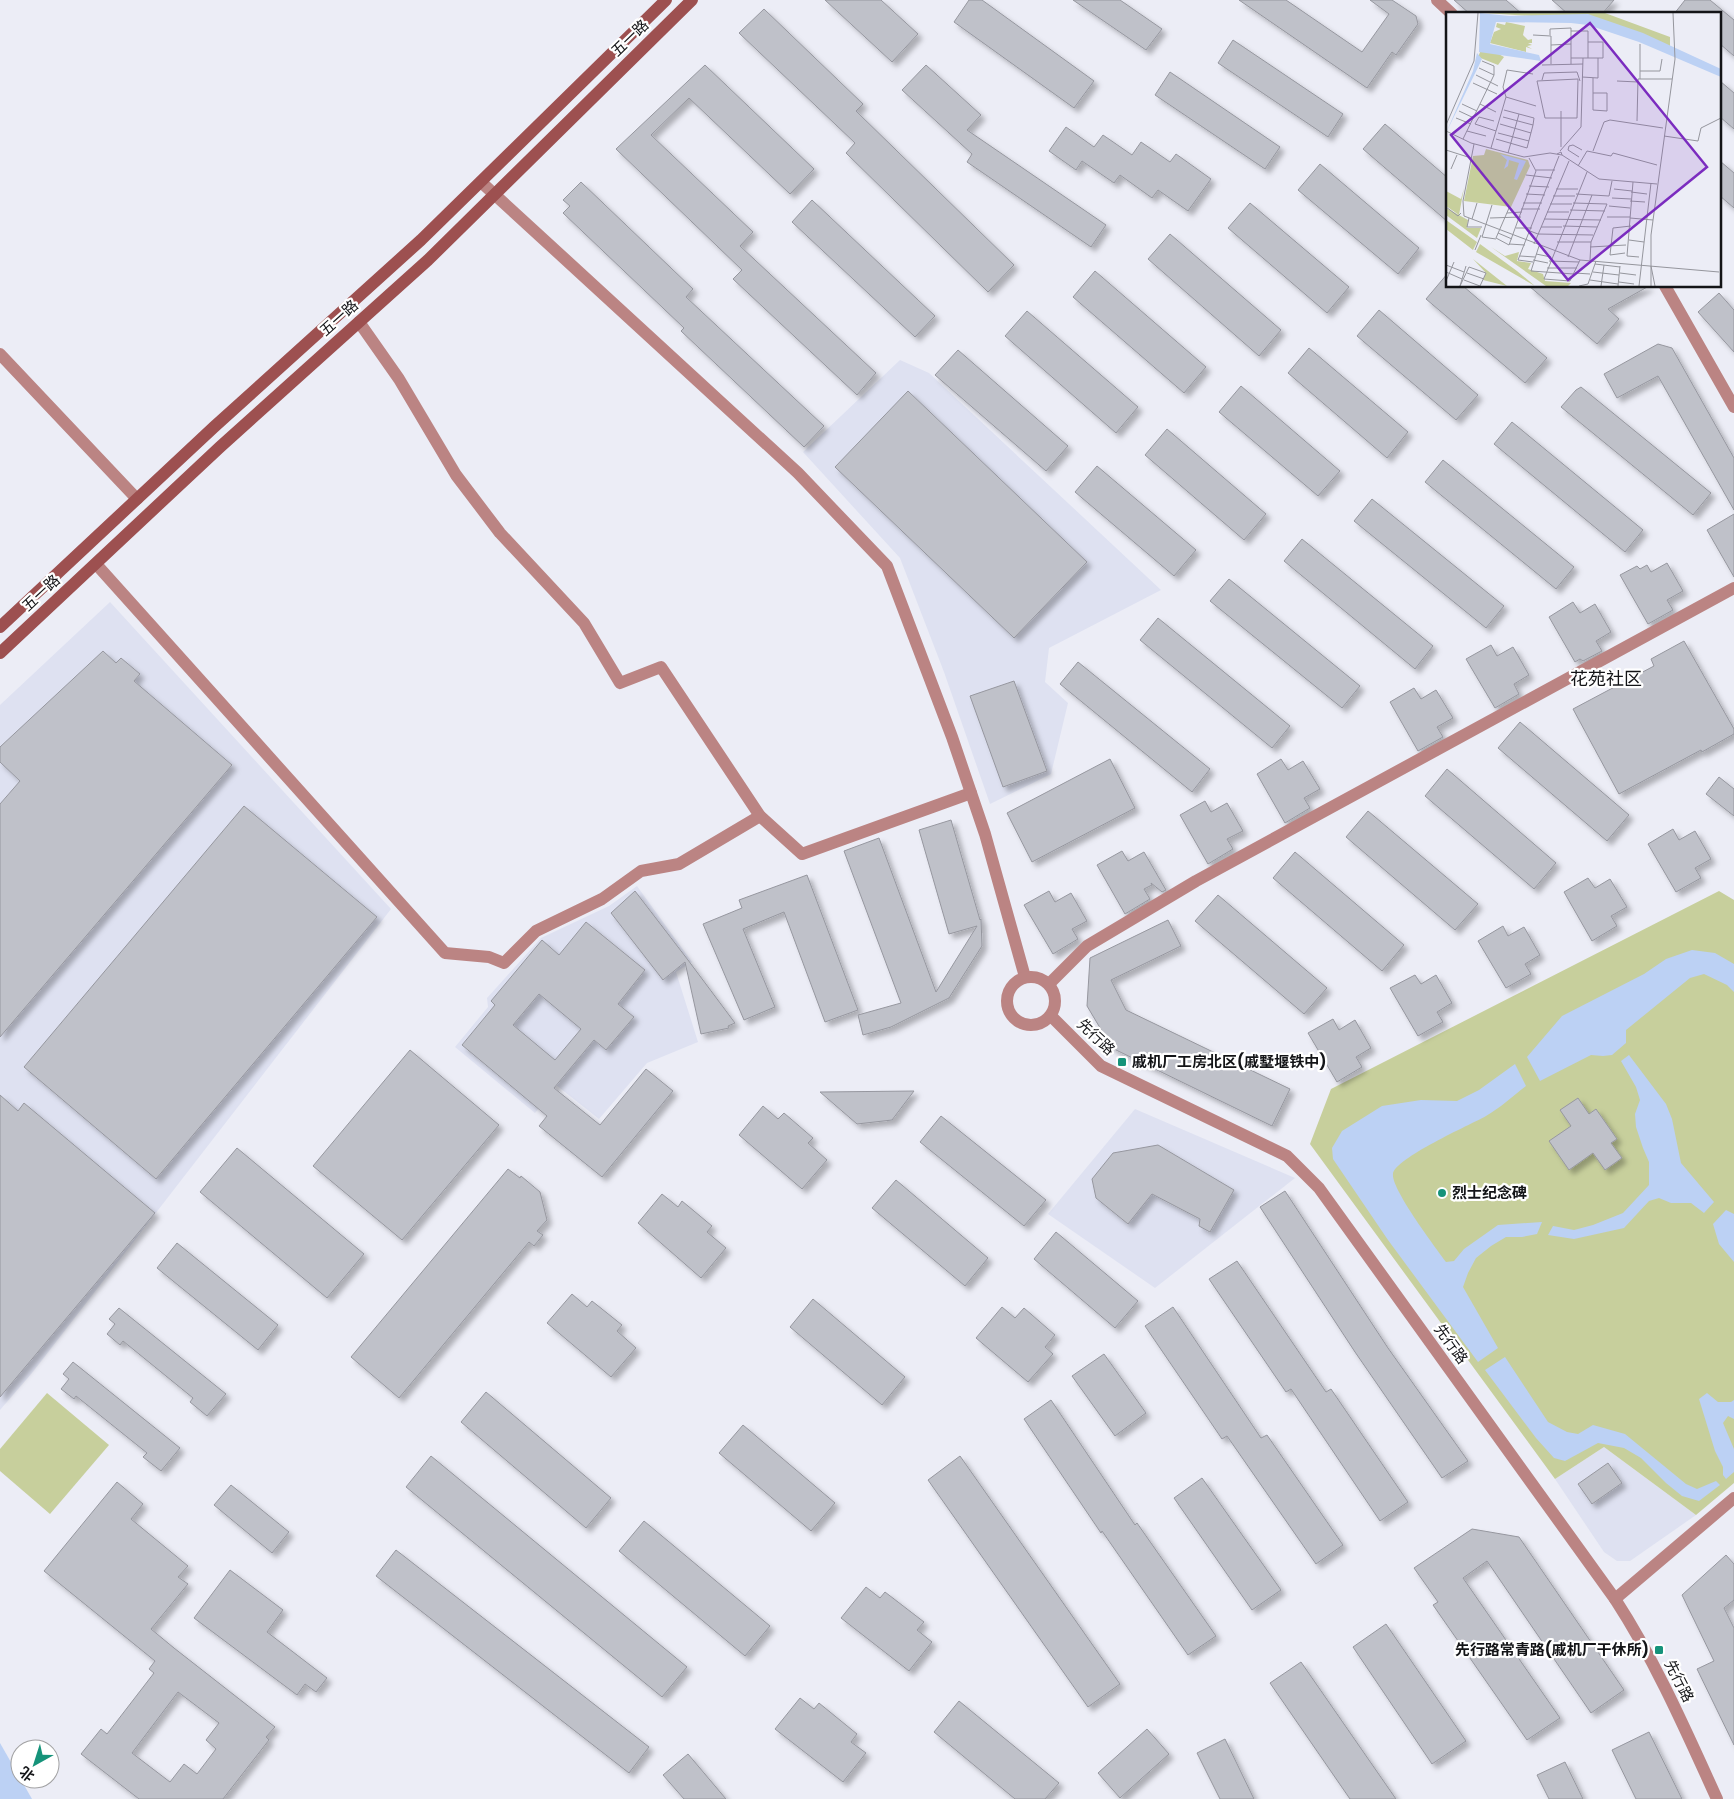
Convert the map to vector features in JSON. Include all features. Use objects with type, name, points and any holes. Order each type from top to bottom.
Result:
[{"type":"main road","name":"五一路","points":[[0,627],[214,427],[421,240],[666,0]]},
{"type":"main road","name":"五一路","points":[[0,653],[220,447],[428,260],[692,0]]},
{"type":"street","points":[[1438,0],[1450,12]]},
{"type":"street","points":[[481,182],[798,473],[887,566],[952,737],[985,834],[1025,977]]},
{"type":"street","points":[[1665,288],[1734,407]]},
{"type":"street","points":[[359,322],[399,380],[456,475],[500,534],[584,622],[620,683],[661,667],[760,816],[802,854],[971,793]]},
{"type":"street","points":[[0,354],[137,499]]},
{"type":"street","points":[[96,564],[446,953],[489,957],[504,963],[536,931],[602,899],[641,871],[679,864],[760,816]]},
{"type":"street","points":[[1049,984],[1087,946],[1196,881],[1734,588]]},
{"type":"street","points":[[1034,976],[1049,984],[1054,991],[1056,1000],[1055,1009],[1051,1016],[1042,1023],[1032,1026],[1021,1024],[1012,1017],[1007,1007],[1007,996],[1011,986],[1018,980],[1034,976]]},
{"type":"street","name":"先行路","points":[[1051,1016],[1102,1066],[1288,1156],[1319,1188],[1629,1620],[1669,1696],[1717,1799]]},
{"type":"street","points":[[1615,1599],[1734,1498]]},
{"type":"shaded area","points":[[900,360],[929,373],[1161,590],[1049,648],[1045,682],[1068,703],[1051,774],[990,804],[944,672],[900,558],[803,452]]},
{"type":"shaded area","points":[[110,602],[391,909],[32,1373],[0,1410],[0,705]]},
{"type":"shaded area","points":[[637,886],[692,962],[676,972],[698,1042],[647,1063],[599,1119],[556,1085],[535,1113],[455,1047],[488,1007],[487,998],[541,938],[609,906]]},
{"type":"shaded area","points":[[1135,1109],[1295,1178],[1155,1288],[1048,1214]]},
{"type":"shaded area","points":[[1604,1447],[1696,1515],[1630,1561],[1617,1561],[1604,1552],[1555,1479]]},
{"type":"green space","points":[[1719,891],[1734,900],[1734,1483],[1696,1515],[1604,1447],[1555,1479],[1310,1144],[1331,1089]]},
{"type":"green space","points":[[47,1393],[109,1445],[50,1514],[0,1471],[0,1449]]},
{"type":"water","points":[[1692,950],[1715,953],[1734,964],[1734,992],[1727,985],[1704,974],[1690,978],[1626,1030],[1626,1043],[1612,1055],[1591,1055],[1540,1081],[1527,1057],[1562,1016],[1644,974],[1666,959]]},
{"type":"water","points":[[1629,1055],[1666,1104],[1672,1119],[1681,1163],[1714,1202],[1704,1213],[1691,1203],[1671,1203],[1659,1198],[1649,1201],[1624,1228],[1574,1239],[1548,1235],[1553,1226],[1574,1230],[1593,1225],[1623,1213],[1649,1185],[1649,1162],[1636,1127],[1635,1114],[1640,1100],[1636,1087],[1621,1061]]},
{"type":"water","points":[[1515,1064],[1526,1086],[1491,1113],[1434,1142],[1406,1159],[1397,1167],[1393,1174],[1394,1182],[1406,1205],[1446,1262],[1454,1261],[1464,1249],[1498,1225],[1542,1222],[1537,1234],[1522,1237],[1506,1237],[1491,1246],[1476,1258],[1468,1273],[1463,1287],[1498,1348],[1478,1362],[1388,1240],[1333,1159],[1332,1148],[1342,1131],[1382,1106],[1421,1100],[1457,1101],[1479,1090]]},
{"type":"water","points":[[1726,1210],[1734,1214],[1734,1262],[1719,1244],[1713,1224]]},
{"type":"water","points":[[1505,1357],[1548,1422],[1567,1432],[1578,1434],[1593,1425],[1625,1434],[1686,1484],[1697,1489],[1716,1481],[1720,1485],[1699,1501],[1682,1496],[1641,1458],[1624,1448],[1598,1443],[1565,1461],[1554,1458],[1536,1438],[1485,1370]]},
{"type":"water","points":[[1707,1393],[1718,1402],[1731,1402],[1734,1400],[1734,1419],[1728,1416],[1723,1423],[1734,1449],[1734,1472],[1726,1479],[1723,1475],[1723,1467],[1715,1451],[1699,1399]]},
{"type":"water","points":[[0,1743],[10,1760],[10,1789],[26,1789],[32,1799],[0,1799]]},
{"type":"building","points":[[825,0],[881,0],[918,34],[892,62]]},
{"type":"building","points":[[969,0],[982,0],[1094,81],[1074,108],[954,22]]},
{"type":"building","points":[[1073,0],[1120,0],[1162,29],[1146,50]]},
{"type":"building","points":[[1239,0],[1286,0],[1362,52],[1389,14],[1370,0],[1392,0],[1416,16],[1418,24],[1396,55],[1392,52],[1367,88]]},
{"type":"building","points":[[1454,0],[1506,0],[1520,12],[1468,12]]},
{"type":"building","points":[[1552,0],[1614,0],[1604,12],[1566,12]]},
{"type":"building","points":[[1685,0],[1710,0],[1734,20],[1734,56],[1722,46],[1722,12],[1676,12]]},
{"type":"building","points":[[764,9],[863,104],[856,111],[1014,265],[988,292],[846,153],[855,143],[739,33]]},
{"type":"building","points":[[1233,40],[1343,114],[1328,137],[1218,63]]},
{"type":"building","points":[[705,65],[814,169],[790,194],[689,98],[651,135],[753,232],[740,246],[876,373],[857,395],[733,279],[742,270],[616,149]]},
{"type":"building","points":[[926,65],[981,115],[967,130],[1106,225],[1091,247],[967,162],[972,154],[902,90]]},
{"type":"building","points":[[1170,72],[1280,147],[1265,169],[1155,95]]},
{"type":"building","points":[[1722,83],[1734,93],[1734,129],[1722,119]]},
{"type":"building","points":[[1385,124],[1446,176],[1446,220],[1363,149]]},
{"type":"building","points":[[1066,127],[1094,147],[1103,135],[1132,155],[1141,142],[1170,162],[1176,154],[1211,179],[1188,211],[1158,190],[1152,198],[1120,175],[1114,183],[1082,161],[1076,170],[1049,151]]},
{"type":"building","points":[[1722,163],[1734,173],[1734,208],[1722,198]]},
{"type":"building","points":[[1320,164],[1419,248],[1398,274],[1298,190]]},
{"type":"building","points":[[581,182],[693,289],[686,297],[824,426],[804,447],[681,331],[684,328],[563,213],[570,206],[563,200]]},
{"type":"building","points":[[812,200],[935,316],[915,337],[792,222]]},
{"type":"building","points":[[1250,203],[1349,287],[1327,313],[1228,228]]},
{"type":"building","points":[[1170,234],[1281,330],[1259,356],[1148,259]]},
{"type":"building","points":[[1095,271],[1206,367],[1184,393],[1073,297]]},
{"type":"building","points":[[1446,275],[1446,288],[1465,288],[1547,358],[1525,383],[1426,299]]},
{"type":"building","points":[[1531,288],[1645,288],[1608,309],[1619,319],[1597,344]]},
{"type":"building","points":[[1719,293],[1734,310],[1734,352],[1698,312]]},
{"type":"building","points":[[1379,310],[1478,395],[1456,420],[1357,336]]},
{"type":"building","points":[[1027,311],[1138,407],[1116,433],[1005,336]]},
{"type":"building","points":[[1658,344],[1672,348],[1734,458],[1734,510],[1658,376],[1617,398],[1604,374]]},
{"type":"building","points":[[1309,348],[1408,432],[1387,458],[1288,373]]},
{"type":"building","points":[[958,350],[1068,446],[1046,471],[935,375]]},
{"type":"building","points":[[1241,386],[1340,471],[1318,496],[1219,412]]},
{"type":"building","points":[[1581,387],[1711,493],[1693,515],[1561,407]]},
{"type":"building","points":[[908,391],[1087,562],[1014,638],[835,467]]},
{"type":"building","points":[[1512,422],[1643,530],[1625,552],[1494,444]]},
{"type":"building","points":[[1167,429],[1266,514],[1244,540],[1145,455]]},
{"type":"building","points":[[1443,460],[1574,567],[1556,589],[1425,482]]},
{"type":"building","points":[[1097,466],[1196,550],[1174,576],[1075,492]]},
{"type":"building","points":[[1372,499],[1504,606],[1486,628],[1354,521]]},
{"type":"building","points":[[1734,514],[1734,577],[1707,530]]},
{"type":"building","points":[[1302,539],[1433,646],[1415,669],[1284,561]]},
{"type":"building","points":[[1667,563],[1683,591],[1667,600],[1673,610],[1648,624],[1620,575],[1637,566],[1640,569],[1647,565],[1651,572]]},
{"type":"building","points":[[1229,579],[1360,686],[1342,708],[1210,601]]},
{"type":"building","points":[[1573,602],[1580,613],[1595,604],[1611,632],[1596,641],[1602,651],[1583,661],[1580,659],[1575,662],[1549,617]]},
{"type":"building","points":[[1158,618],[1290,726],[1272,748],[1140,640]]},
{"type":"building","points":[[1684,641],[1734,729],[1734,734],[1619,794],[1573,709],[1654,666],[1651,659]]},
{"type":"building","points":[[1491,645],[1497,656],[1513,647],[1529,675],[1514,684],[1519,694],[1495,708],[1466,659]]},
{"type":"building","points":[[103,651],[116,663],[121,658],[140,674],[134,681],[232,765],[0,1037],[0,804],[20,781],[0,762],[0,747]]},
{"type":"building","points":[[1078,662],[1210,769],[1192,792],[1060,684]]},
{"type":"building","points":[[1014,681],[1047,771],[1003,787],[970,696]]},
{"type":"building","points":[[1414,688],[1421,699],[1436,690],[1453,718],[1437,727],[1443,737],[1418,751],[1390,702]]},
{"type":"building","points":[[1520,722],[1629,815],[1607,841],[1498,748]]},
{"type":"building","points":[[1110,759],[1135,808],[1032,862],[1007,813]]},
{"type":"building","points":[[1281,759],[1288,770],[1303,761],[1320,789],[1304,798],[1310,808],[1285,823],[1257,774]]},
{"type":"building","points":[[1447,769],[1556,863],[1534,889],[1425,796]]},
{"type":"building","points":[[1719,777],[1734,789],[1734,816],[1706,794]]},
{"type":"building","points":[[1205,801],[1211,812],[1227,803],[1243,831],[1227,839],[1233,849],[1208,864],[1180,815]]},
{"type":"building","points":[[244,806],[377,917],[156,1179],[24,1067]]},
{"type":"building","points":[[1368,811],[1478,904],[1455,930],[1346,837]]},
{"type":"building","points":[[951,820],[981,919],[982,946],[949,998],[891,1027],[863,1035],[858,1015],[901,1003],[844,851],[879,838],[936,992],[977,926],[949,934],[919,830]]},
{"type":"building","points":[[1673,829],[1679,840],[1695,831],[1711,859],[1695,868],[1701,878],[1676,892],[1648,844]]},
{"type":"building","points":[[1122,851],[1128,861],[1144,852],[1166,890],[1162,892],[1151,883],[1152,885],[1144,889],[1150,899],[1125,914],[1097,865]]},
{"type":"building","points":[[1295,852],[1404,945],[1382,971],[1273,878]]},
{"type":"building","points":[[807,875],[858,1010],[825,1022],[784,912],[743,929],[775,1007],[744,1020],[703,924],[742,908],[739,900]]},
{"type":"building","points":[[1588,878],[1595,888],[1610,879],[1627,907],[1611,916],[1617,926],[1592,941],[1564,892]]},
{"type":"building","points":[[635,891],[735,1023],[728,1026],[729,1028],[701,1034],[685,962],[663,980],[611,913]]},
{"type":"building","points":[[1049,891],[1055,902],[1071,893],[1087,921],[1072,929],[1078,939],[1053,954],[1024,905]]},
{"type":"building","points":[[1218,895],[1327,988],[1304,1014],[1195,921]]},
{"type":"building","points":[[1168,920],[1181,946],[1111,980],[1126,1010],[1290,1089],[1272,1126],[1112,1048],[1087,1006],[1090,958]]},
{"type":"building","points":[[586,922],[645,970],[618,1004],[634,1017],[606,1050],[594,1040],[554,1088],[600,1125],[646,1069],[673,1091],[602,1177],[539,1126],[547,1116],[462,1045],[495,1005],[491,1001],[542,940],[559,955]],"holes":[[[539,994],[581,1029],[555,1060],[513,1025]]]},
{"type":"building","points":[[1503,926],[1508,936],[1524,927],[1540,955],[1525,964],[1531,974],[1506,988],[1478,941]]},
{"type":"building","points":[[1415,975],[1421,984],[1436,975],[1452,1003],[1437,1012],[1443,1022],[1418,1036],[1390,988]]},
{"type":"building","points":[[1333,1019],[1339,1030],[1355,1020],[1371,1048],[1356,1057],[1362,1067],[1337,1082],[1308,1033]]},
{"type":"building","points":[[410,1050],[499,1125],[402,1240],[313,1166]]},
{"type":"building","points":[[914,1091],[892,1120],[857,1124],[820,1092]]},
{"type":"building","points":[[0,1095],[18,1111],[24,1103],[155,1213],[0,1397]]},
{"type":"building","points":[[1578,1098],[1589,1114],[1596,1109],[1617,1139],[1611,1143],[1622,1158],[1605,1170],[1593,1153],[1569,1170],[1549,1141],[1571,1126],[1560,1110]]},
{"type":"building","points":[[763,1106],[778,1119],[784,1113],[813,1138],[808,1143],[827,1160],[802,1189],[739,1135]]},
{"type":"building","points":[[941,1116],[1046,1200],[1024,1226],[920,1142]]},
{"type":"building","points":[[1158,1145],[1234,1190],[1210,1232],[1199,1226],[1200,1219],[1152,1194],[1128,1224],[1096,1198],[1092,1179],[1113,1153]]},
{"type":"building","points":[[237,1148],[364,1254],[327,1298],[200,1192]]},
{"type":"building","points":[[508,1169],[520,1178],[521,1176],[540,1192],[547,1220],[537,1231],[543,1235],[534,1246],[529,1242],[399,1398],[351,1357]]},
{"type":"building","points":[[896,1180],[988,1258],[965,1286],[872,1208]]},
{"type":"building","points":[[1285,1191],[1388,1348],[1468,1461],[1442,1478],[1355,1352],[1260,1207]]},
{"type":"building","points":[[662,1194],[678,1207],[682,1201],[712,1226],[707,1232],[726,1248],[701,1278],[638,1223]]},
{"type":"building","points":[[1056,1232],[1138,1301],[1115,1328],[1034,1259]]},
{"type":"building","points":[[177,1243],[278,1325],[258,1350],[157,1268]]},
{"type":"building","points":[[1237,1261],[1326,1392],[1331,1389],[1408,1502],[1380,1521],[1291,1389],[1286,1392],[1209,1279]]},
{"type":"building","points":[[572,1294],[587,1307],[592,1301],[622,1325],[617,1331],[636,1348],[611,1377],[547,1323]]},
{"type":"building","points":[[813,1299],[905,1377],[882,1405],[790,1327]]},
{"type":"building","points":[[1002,1307],[1015,1318],[1024,1308],[1055,1335],[1045,1347],[1053,1354],[1028,1382],[976,1338]]},
{"type":"building","points":[[1173,1307],[1261,1438],[1267,1435],[1343,1545],[1316,1564],[1227,1436],[1222,1439],[1145,1326]]},
{"type":"building","points":[[119,1308],[226,1394],[207,1416],[190,1402],[193,1398],[123,1341],[120,1345],[107,1334],[115,1324],[109,1319]]},
{"type":"building","points":[[1104,1354],[1146,1413],[1115,1436],[1072,1376]]},
{"type":"building","points":[[73,1362],[180,1448],[161,1471],[143,1457],[147,1453],[76,1396],[74,1399],[61,1389],[69,1379],[63,1374]]},
{"type":"building","points":[[486,1392],[611,1498],[586,1528],[461,1422]]},
{"type":"building","points":[[1051,1400],[1135,1525],[1137,1523],[1216,1636],[1188,1655],[1102,1531],[1101,1533],[1024,1419]]},
{"type":"building","points":[[743,1425],[835,1503],[811,1531],[719,1453]]},
{"type":"building","points":[[431,1456],[687,1667],[662,1697],[406,1487]]},
{"type":"building","points":[[960,1456],[1120,1684],[1088,1707],[928,1480]]},
{"type":"building","points":[[1608,1463],[1622,1483],[1592,1504],[1578,1484]]},
{"type":"building","points":[[1202,1478],[1281,1590],[1252,1610],[1174,1498]]},
{"type":"building","points":[[117,1482],[143,1504],[131,1519],[188,1566],[178,1577],[188,1584],[151,1629],[275,1727],[266,1737],[269,1740],[223,1799],[139,1799],[81,1754],[101,1729],[107,1734],[154,1673],[149,1669],[155,1661],[44,1571]],"holes":[[[178,1692],[219,1723],[206,1740],[216,1749],[197,1774],[184,1764],[170,1782],[132,1753]]]},
{"type":"building","points":[[231,1485],[289,1532],[272,1553],[214,1505]]},
{"type":"building","points":[[644,1521],[770,1626],[745,1656],[619,1551]]},
{"type":"building","points":[[1472,1529],[1519,1537],[1624,1690],[1591,1713],[1487,1561],[1463,1578],[1560,1718],[1527,1740],[1433,1605],[1438,1602],[1414,1568]]},
{"type":"building","points":[[396,1550],[649,1747],[629,1773],[376,1576]]},
{"type":"building","points":[[1726,1555],[1734,1564],[1734,1600],[1724,1608],[1734,1628],[1734,1745],[1697,1669],[1714,1661],[1682,1595]]},
{"type":"building","points":[[230,1570],[283,1610],[267,1632],[327,1678],[316,1692],[305,1684],[297,1695],[194,1618]]},
{"type":"building","points":[[866,1587],[880,1598],[885,1592],[924,1622],[917,1630],[932,1642],[909,1671],[841,1618]]},
{"type":"building","points":[[1386,1624],[1466,1741],[1432,1764],[1353,1647]]},
{"type":"building","points":[[1301,1662],[1396,1799],[1350,1799],[1270,1683]]},
{"type":"building","points":[[800,1698],[814,1709],[819,1703],[857,1734],[851,1742],[866,1753],[843,1782],[775,1729]]},
{"type":"building","points":[[959,1701],[1059,1783],[1045,1799],[1015,1799],[934,1732]]},
{"type":"building","points":[[1147,1729],[1169,1754],[1120,1798],[1098,1773]]},
{"type":"building","points":[[1649,1732],[1682,1799],[1636,1799],[1612,1750]]},
{"type":"building","points":[[1225,1739],[1254,1799],[1220,1799],[1197,1753]]},
{"type":"building","points":[[688,1754],[726,1799],[684,1799],[663,1775]]},
{"type":"building","points":[[1565,1762],[1583,1799],[1549,1799],[1537,1775]]},
{"type":"place","name":"戚机厂工房北区(戚墅堰铁中)","points":[[1122,1062]]},
{"type":"place","name":"烈士纪念碑","points":[[1442,1193]]},
{"type":"place","name":"先行路常青路(戚机厂干休所)","points":[[1659,1650]]},
{"type":"district","name":"花苑社区","points":[[1606,679]]}]
